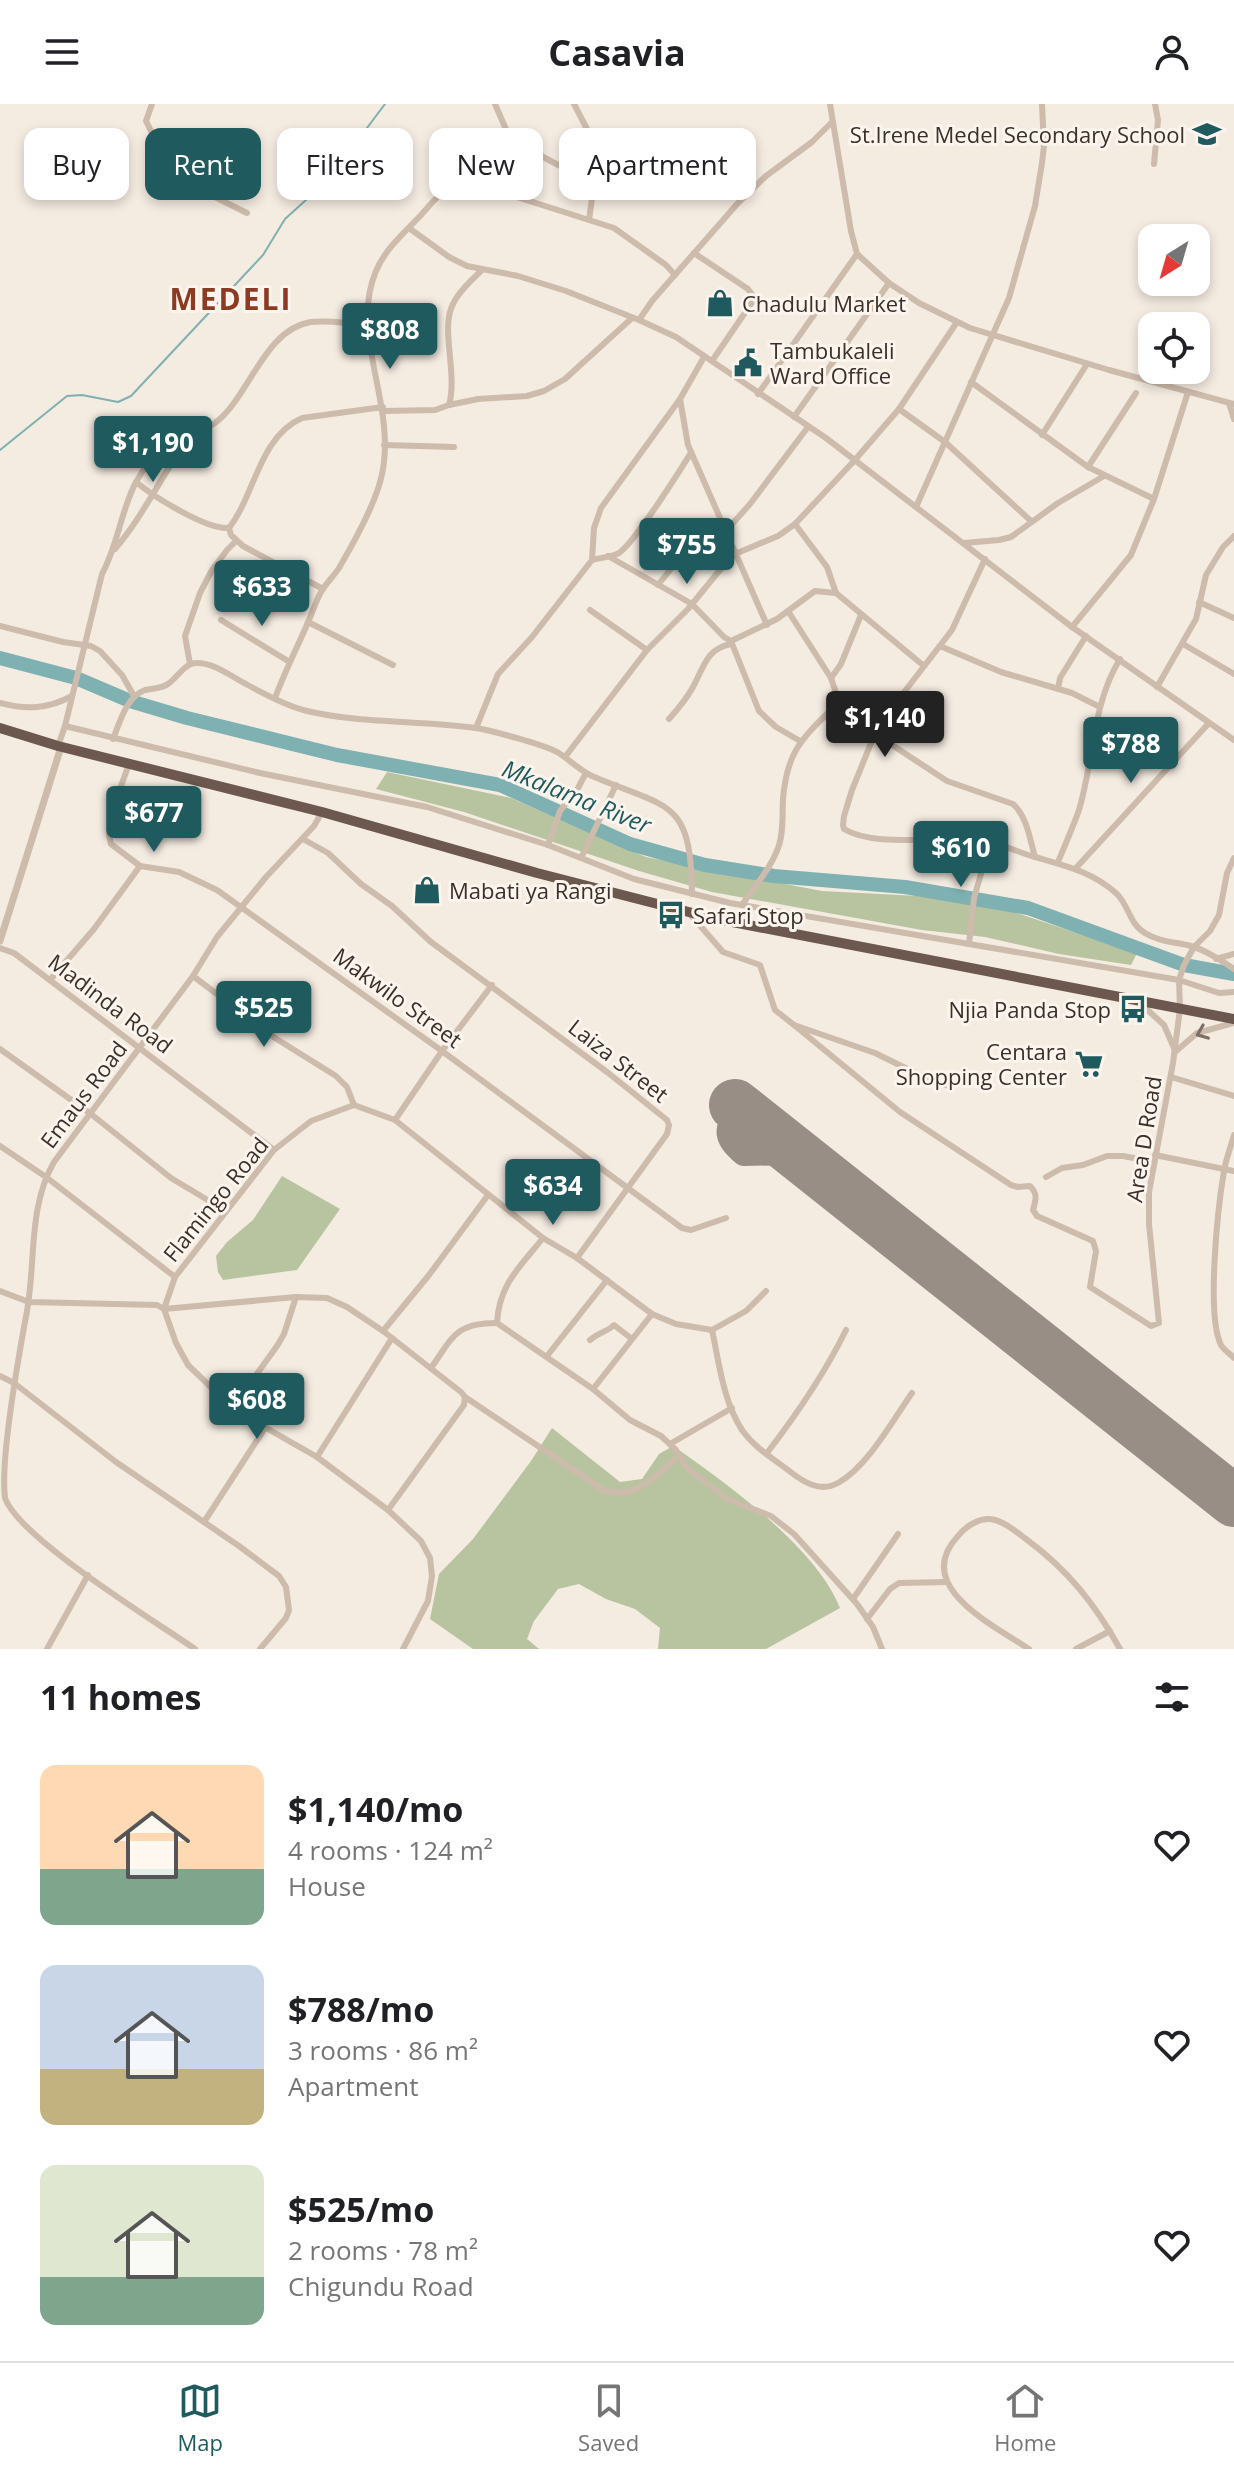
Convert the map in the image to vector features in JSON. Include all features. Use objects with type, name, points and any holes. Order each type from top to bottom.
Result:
[{"type":"highway","points":[[0,728],[60,747],[322,812],[689,913],[1234,1021]]},
{"type":"street","points":[[152,104],[146,121],[156,141],[183,162],[203,189],[247,213]]},
{"type":"street","points":[[574,104],[586,128]]},
{"type":"street","points":[[830,104],[857,254],[889,283],[919,303],[991,335],[1232,403],[1234,419]]},
{"type":"street","points":[[916,507],[1009,298],[1035,206],[1044,146],[1042,104]]},
{"type":"street","points":[[1154,164],[1157,141],[1155,104]]},
{"type":"street","points":[[497,105],[508,134],[517,143],[559,165]]},
{"type":"street","points":[[229,528],[242,508],[266,455],[279,434],[292,422],[302,418],[383,409],[435,410],[493,398],[527,396],[565,379],[635,319],[723,219],[766,176],[812,142],[832,122]]},
{"type":"street","points":[[275,698],[288,661],[323,589],[338,569],[383,473],[383,409],[366,324],[376,270],[388,250],[444,190],[462,182],[476,184],[614,228],[666,265],[675,275]]},
{"type":"street","points":[[589,220],[592,200]]},
{"type":"street","points":[[409,228],[449,257],[482,270],[518,276],[566,291],[676,337],[826,438],[1072,627],[1234,739]]},
{"type":"street","points":[[694,253],[748,289],[755,298],[712,361]]},
{"type":"street","points":[[758,394],[857,254]]},
{"type":"street","points":[[449,405],[453,384],[448,318],[452,304],[482,270]]},
{"type":"street","points":[[794,417],[889,283]]},
{"type":"street","points":[[0,941],[60,747],[102,574],[136,482],[168,438],[185,429],[202,429],[217,421],[270,349],[300,325],[322,322],[366,324]]},
{"type":"street","points":[[565,757],[647,650],[735,554],[778,536],[795,524],[854,461],[899,409],[957,322]]},
{"type":"street","points":[[476,728],[504,666],[532,637],[592,560],[594,528],[601,508],[680,399],[704,357]]},
{"type":"street","points":[[1042,435],[1087,364]]},
{"type":"street","points":[[971,382],[1088,467],[1154,499]]},
{"type":"street","points":[[1072,627],[1131,555],[1154,499],[1188,392]]},
{"type":"street","points":[[1088,467],[1136,393]]},
{"type":"street","points":[[680,399],[691,453],[767,625]]},
{"type":"street","points":[[899,409],[945,442],[1031,521]]},
{"type":"street","points":[[725,532],[808,427]]},
{"type":"street","points":[[113,551],[128,534],[178,451],[196,429]]},
{"type":"street","points":[[384,445],[454,447]]},
{"type":"street","points":[[592,560],[623,550],[691,453]]},
{"type":"street","points":[[964,543],[1006,539],[1104,476]]},
{"type":"street","points":[[136,482],[151,495],[208,525],[219,529],[229,528]]},
{"type":"street","points":[[658,585],[694,540],[720,520]]},
{"type":"street","points":[[795,524],[827,567],[836,593],[924,666]]},
{"type":"street","points":[[229,528],[236,541],[323,589]]},
{"type":"street","points":[[1157,687],[1196,619],[1203,583],[1214,560],[1234,536]]},
{"type":"street","points":[[190,664],[185,636],[200,593],[212,570],[236,541]]},
{"type":"street","points":[[608,556],[692,604],[731,642],[759,711],[776,727],[800,741]]},
{"type":"street","points":[[985,559],[961,612],[940,646],[874,734],[852,790],[844,816],[844,829],[878,839],[956,838],[990,843],[1076,868],[1093,876],[1119,896],[1145,934],[1194,947],[1234,969]]},
{"type":"street","points":[[669,719],[693,686],[710,654],[767,625],[815,591],[836,593]]},
{"type":"street","points":[[1199,602],[1234,618]]},
{"type":"street","points":[[590,610],[647,650]]},
{"type":"street","points":[[788,611],[831,678],[839,702],[857,722],[947,781],[1013,804],[1024,819],[1035,857]]},
{"type":"street","points":[[831,678],[841,664],[861,615]]},
{"type":"street","points":[[221,620],[288,661]]},
{"type":"street","points":[[308,622],[393,665]]},
{"type":"street","points":[[0,626],[63,642],[84,643],[104,655],[122,675],[134,696]]},
{"type":"street","points":[[1058,689],[1060,678],[1086,636]]},
{"type":"street","points":[[1183,644],[1234,674]]},
{"type":"street","points":[[940,646],[1001,672],[1072,693],[1100,707]]},
{"type":"street","points":[[1058,862],[1079,810],[1100,707],[1120,659]]},
{"type":"street","points":[[113,739],[134,696],[165,686],[190,664],[203,663],[304,710],[476,728],[549,748],[586,773],[659,802],[674,812],[685,829],[692,860],[692,894]]},
{"type":"street","points":[[0,703],[25,708],[42,707],[72,696]]},
{"type":"street","points":[[742,905],[778,848],[787,769],[800,741],[839,702]]},
{"type":"street","points":[[1076,868],[1209,723]]},
{"type":"street","points":[[65,726],[260,773],[427,807],[548,845],[634,879],[692,894],[1179,980],[1219,993],[1234,992]]},
{"type":"street","points":[[50,980],[94,929],[140,866],[111,844],[109,835],[112,811],[129,764]]},
{"type":"street","points":[[548,845],[560,811],[586,773]]},
{"type":"street","points":[[581,858],[616,785]]},
{"type":"street","name":"Emaus Road","points":[[195,1649],[34,1535],[5,1498],[2,1481],[8,1418],[29,1302],[32,1252],[46,1177],[193,976],[217,937],[266,877],[314,826],[322,812]]},
{"type":"street","points":[[303,839],[328,853],[431,942],[492,985],[395,1120]]},
{"type":"street","points":[[969,944],[974,898],[990,843]]},
{"type":"street","points":[[1179,980],[1194,947],[1210,931],[1219,915],[1227,873],[1234,858]]},
{"type":"street","name":"Makwilo Street","points":[[140,866],[179,872],[217,890],[687,1230],[726,1218]]},
{"type":"street","points":[[689,913],[723,952],[760,965],[775,1010],[794,1025],[875,1053],[934,1082],[950,1086]]},
{"type":"street","name":"Madinda Road","points":[[0,948],[14,953],[274,1150]]},
{"type":"street","points":[[1216,959],[1234,954]]},
{"type":"street","points":[[193,976],[275,1038],[336,1076],[347,1087],[354,1105],[395,1120],[543,1238],[577,1258],[652,1314],[676,1324],[712,1330],[746,1311],[766,1291]]},
{"type":"street","name":"Area D Road","points":[[794,1025],[900,1112],[1011,1185],[1030,1186],[1035,1191],[1033,1210],[1037,1216],[1093,1241],[1096,1251],[1090,1287],[1151,1326],[1159,1323],[1148,1209],[1154,1158],[1175,1052],[1180,1009],[1179,980]]},
{"type":"street","name":"Laiza Street","points":[[492,985],[667,1120],[670,1129],[577,1258]]},
{"type":"street","points":[[1137,1001],[1164,1025],[1175,1052],[1197,1033],[1234,1021]]},
{"type":"street","points":[[0,1049],[91,1114],[171,1178],[226,1211]]},
{"type":"street","points":[[1171,1077],[1234,1096]]},
{"type":"street","name":"Flamingo Road","points":[[164,1309],[175,1277],[274,1150],[311,1121],[354,1105]]},
{"type":"street","points":[[1234,1135],[1224,1169],[1214,1260],[1217,1330],[1222,1346],[1234,1358]]},
{"type":"street","points":[[0,1146],[46,1177],[175,1277]]},
{"type":"street","points":[[1046,1177],[1062,1168],[1083,1165],[1107,1156],[1154,1158],[1234,1171]]},
{"type":"street","points":[[383,1331],[488,1195]]},
{"type":"street","points":[[497,1323],[499,1298],[543,1238]]},
{"type":"street","points":[[547,1356],[607,1280]]},
{"type":"street","points":[[0,1291],[29,1302],[157,1305],[164,1309],[318,1297],[337,1302],[383,1331],[465,1397],[605,1491],[617,1494],[641,1488],[679,1456]]},
{"type":"street","points":[[233,1407],[284,1334],[296,1297]]},
{"type":"street","points":[[164,1309],[188,1365],[233,1407],[317,1457],[388,1510],[421,1541],[430,1558],[432,1576],[428,1601],[403,1649]]},
{"type":"street","points":[[593,1389],[652,1314]]},
{"type":"street","points":[[431,1368],[462,1328],[497,1323],[593,1389],[630,1420],[670,1444],[687,1468],[727,1499],[771,1516],[794,1534],[853,1599],[882,1649]]},
{"type":"street","points":[[590,1340],[614,1325],[632,1339]]},
{"type":"street","points":[[712,1330],[732,1408],[743,1431],[804,1483],[818,1487],[835,1485],[858,1467],[912,1393]]},
{"type":"street","points":[[767,1453],[808,1398],[846,1330]]},
{"type":"street","points":[[317,1457],[392,1338]]},
{"type":"street","points":[[0,1376],[14,1383],[116,1462],[279,1576],[289,1600],[286,1618],[260,1649]]},
{"type":"street","points":[[388,1510],[464,1405],[465,1397]]},
{"type":"street","points":[[670,1444],[732,1408]]},
{"type":"street","points":[[0,1428],[8,1418]]},
{"type":"street","points":[[204,1522],[265,1428]]},
{"type":"street","points":[[1029,1649],[961,1602],[946,1582],[943,1559],[950,1543],[965,1528],[979,1521],[994,1519],[1053,1559],[1082,1590],[1120,1649]]},
{"type":"street","points":[[853,1599],[898,1534]]},
{"type":"street","points":[[47,1649],[88,1575]]},
{"type":"street","points":[[867,1619],[890,1589],[899,1583],[946,1582]]},
{"type":"street","points":[[1076,1649],[1110,1631]]},
{"type":"green space","points":[[387,772],[511,798],[646,857],[822,891],[938,897],[1014,912],[1137,953],[1131,965],[1059,954],[985,937],[922,930],[712,892],[639,871],[464,812],[376,789]]},
{"type":"green space","points":[[282,1176],[340,1209],[297,1270],[223,1280],[218,1272],[216,1256],[253,1220]]},
{"type":"green space","points":[[552,1428],[620,1482],[642,1479],[659,1454],[673,1446],[743,1497],[791,1540],[812,1562],[840,1608],[766,1649],[658,1649],[660,1628],[635,1609],[606,1599],[579,1584],[558,1589],[534,1621],[527,1639],[539,1649],[473,1649],[430,1619],[439,1574],[473,1539]]},
{"type":"waterway","points":[[0,450],[67,396],[82,395],[118,402],[131,396],[263,255],[285,219],[328,180],[385,104]]},
{"type":"waterway","name":"Mkalama River","points":[[0,658],[76,678],[130,701],[187,718],[337,755],[500,785],[630,844],[705,865],[774,876],[905,887],[1028,908],[1184,965],[1234,974]]},
{"type":"taxiway","points":[[738,1107],[729,1122],[727,1133],[731,1144],[743,1156],[798,1155]]},
{"type":"runway","points":[[735,1105],[1234,1501]]},
{"type":"place","name":"St.Irene Medel Secondary School","points":[[1207,134]]},
{"type":"place","name":"Chadulu Market","points":[[720,303]]},
{"type":"place","name":"Tambukaleli Ward Office","points":[[748,363]]},
{"type":"place","name":"Mabati ya Rangi","points":[[427,890]]},
{"type":"place","name":"Safari Stop","points":[[671,915]]},
{"type":"place","name":"Njia Panda Stop","points":[[1133,1009]]},
{"type":"place","name":"Centara Shopping Center","points":[[1089,1064]]},
{"type":"district","name":"MEDELI","points":[[231,298]]}]
